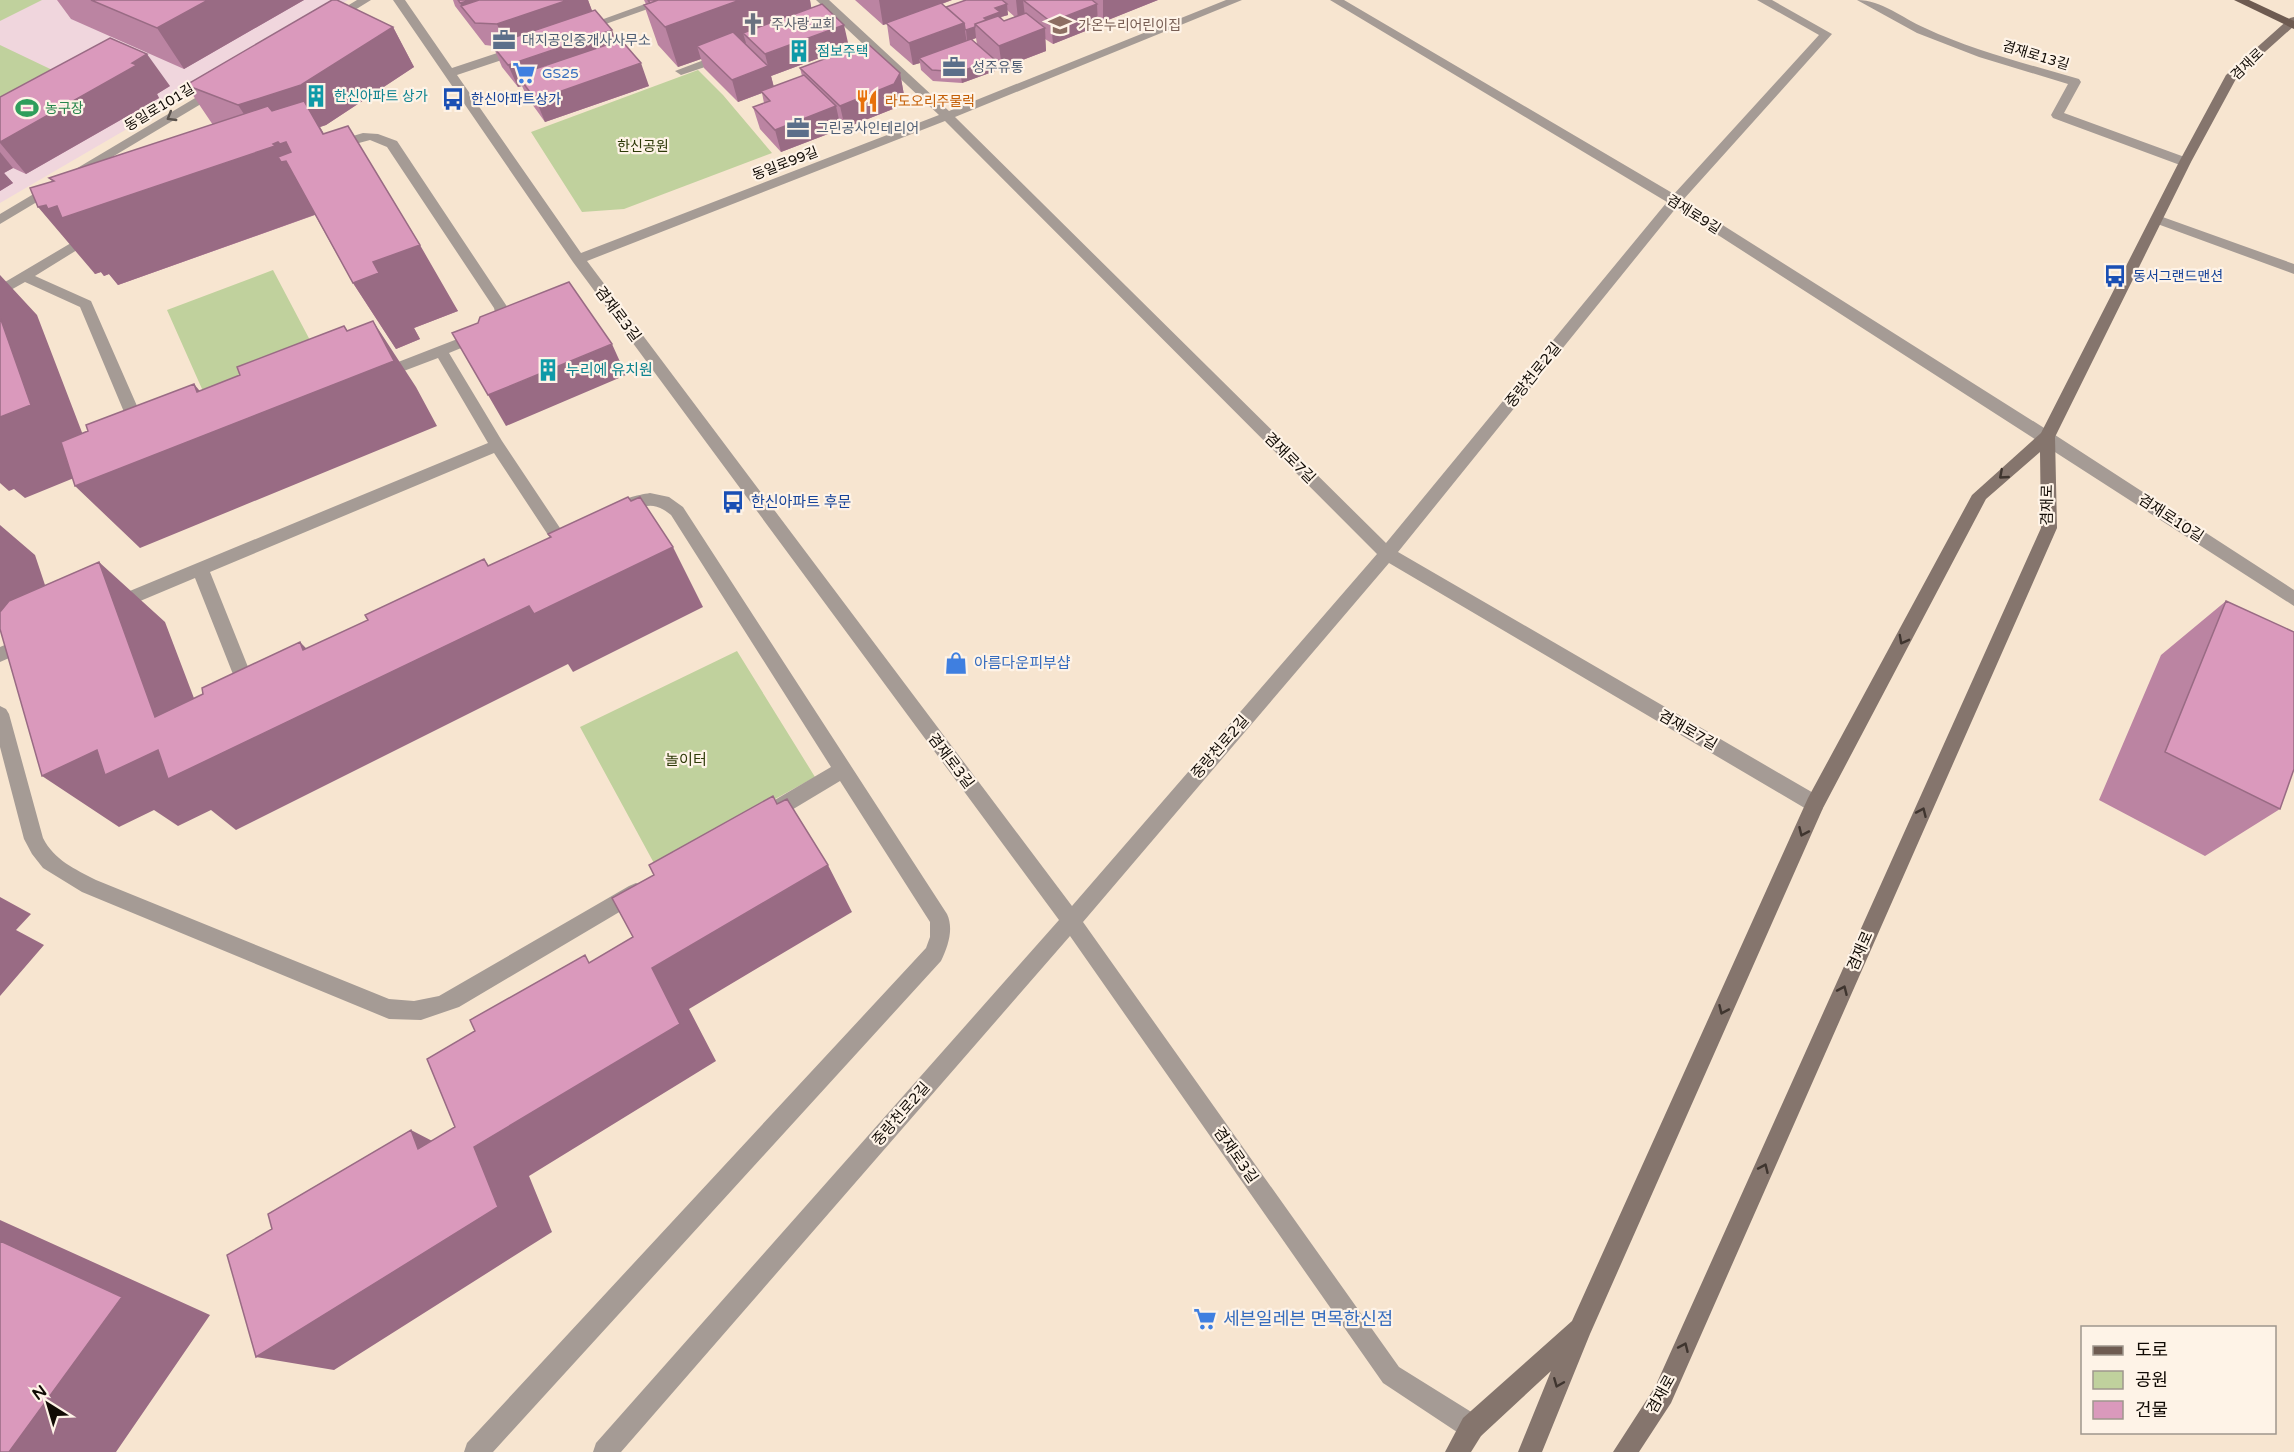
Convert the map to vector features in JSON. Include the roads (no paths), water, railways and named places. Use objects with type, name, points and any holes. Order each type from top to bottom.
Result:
[{"type":"main road","points":[[2240,0],[2293,23]]},
{"type":"main road","name":"겸재로","points":[[1530,1452],[1580,1329],[1815,804],[1980,495],[2047,437],[2185,162],[2232,75],[2293,23]]},
{"type":"main road","name":"겸재로","points":[[1625,1452],[1663,1395],[2049,528],[2047,437]]},
{"type":"main road","name":"겸재로","points":[[1457,1452],[1472,1427],[1580,1329]]},
{"type":"main road","points":[[1641,1452],[1663,1395]]},
{"type":"street","points":[[318,28],[365,0]]},
{"type":"street","name":"겸재로3길","points":[[399,0],[578,259],[1071,921],[1391,1375],[1472,1427]]},
{"type":"street","points":[[569,33],[667,0]]},
{"type":"street","name":"겸재로7길","points":[[822,0],[832,17],[947,117],[1387,554],[1815,804]]},
{"type":"street","name":"동일로99길","points":[[578,259],[947,117],[1236,0]]},
{"type":"street","name":"겸재로9길","points":[[1336,0],[1675,201],[2047,437]]},
{"type":"street","name":"중랑천로2길","points":[[605,1452],[1071,921],[1387,554],[1675,201],[1826,34],[1763,0]]},
{"type":"street","name":"겸재로13길","points":[[1863,0],[1932,35],[1983,54],[2075,82],[2057,115],[2185,162]]},
{"type":"street","points":[[450,73],[537,44]]},
{"type":"street","points":[[681,71],[737,51]]},
{"type":"street","name":"동일로101길","points":[[0,220],[226,84]]},
{"type":"street","points":[[314,153],[359,137],[384,138],[392,144],[501,308],[504,317],[496,326],[483,334],[364,382]]},
{"type":"street","points":[[2157,219],[2294,269]]},
{"type":"street","points":[[0,291],[106,228]]},
{"type":"street","points":[[24,276],[86,304],[147,449]]},
{"type":"street","points":[[441,351],[497,445],[558,537]]},
{"type":"street","name":"겸재로10길","points":[[2047,437],[2294,599]]},
{"type":"street","points":[[94,614],[497,445]]},
{"type":"street","points":[[476,1452],[934,954],[940,937],[940,920],[677,511],[668,502],[656,498],[641,500],[600,519]]},
{"type":"street","points":[[536,547],[579,528]]},
{"type":"street","points":[[200,569],[256,710]]},
{"type":"street","points":[[0,655],[42,637]]},
{"type":"street","points":[[244,680],[266,670]]},
{"type":"street","points":[[0,714],[34,839],[41,856],[62,872],[89,886],[389,1009],[409,1013],[432,1009],[452,1000],[648,884]]},
{"type":"street","points":[[751,824],[844,769]]},
{"type":"place","name":"주사랑교회","points":[[753,24]]},
{"type":"place","name":"가온누리어린이집","points":[[1060,25]]},
{"type":"place","name":"대지공인중개사사무소","points":[[504,40]]},
{"type":"place","name":"점보주택","points":[[799,51]]},
{"type":"place","name":"성주유통","points":[[954,67]]},
{"type":"place","name":"GS25","points":[[524,73]]},
{"type":"place","name":"한신아파트 상가","points":[[316,96]]},
{"type":"place","name":"한신아파트상가","points":[[453,99]]},
{"type":"place","name":"라도오리주물럭","points":[[867,101]]},
{"type":"place","name":"농구장","points":[[27,108]]},
{"type":"place","name":"그린공사인테리어","points":[[798,128]]},
{"type":"place","name":"동서그랜드맨션","points":[[2115,276]]},
{"type":"place","name":"누리에 유치원","points":[[548,370]]},
{"type":"place","name":"한신아파트 후문","points":[[733,502]]},
{"type":"place","name":"아름다운피부샵","points":[[956,663]]},
{"type":"place","name":"세븐일레븐 면목한신점","points":[[1205,1319]]},
{"type":"park label","name":"한신공원","points":[[643,146]]},
{"type":"park label","name":"놀이터","points":[[686,760]]}]
